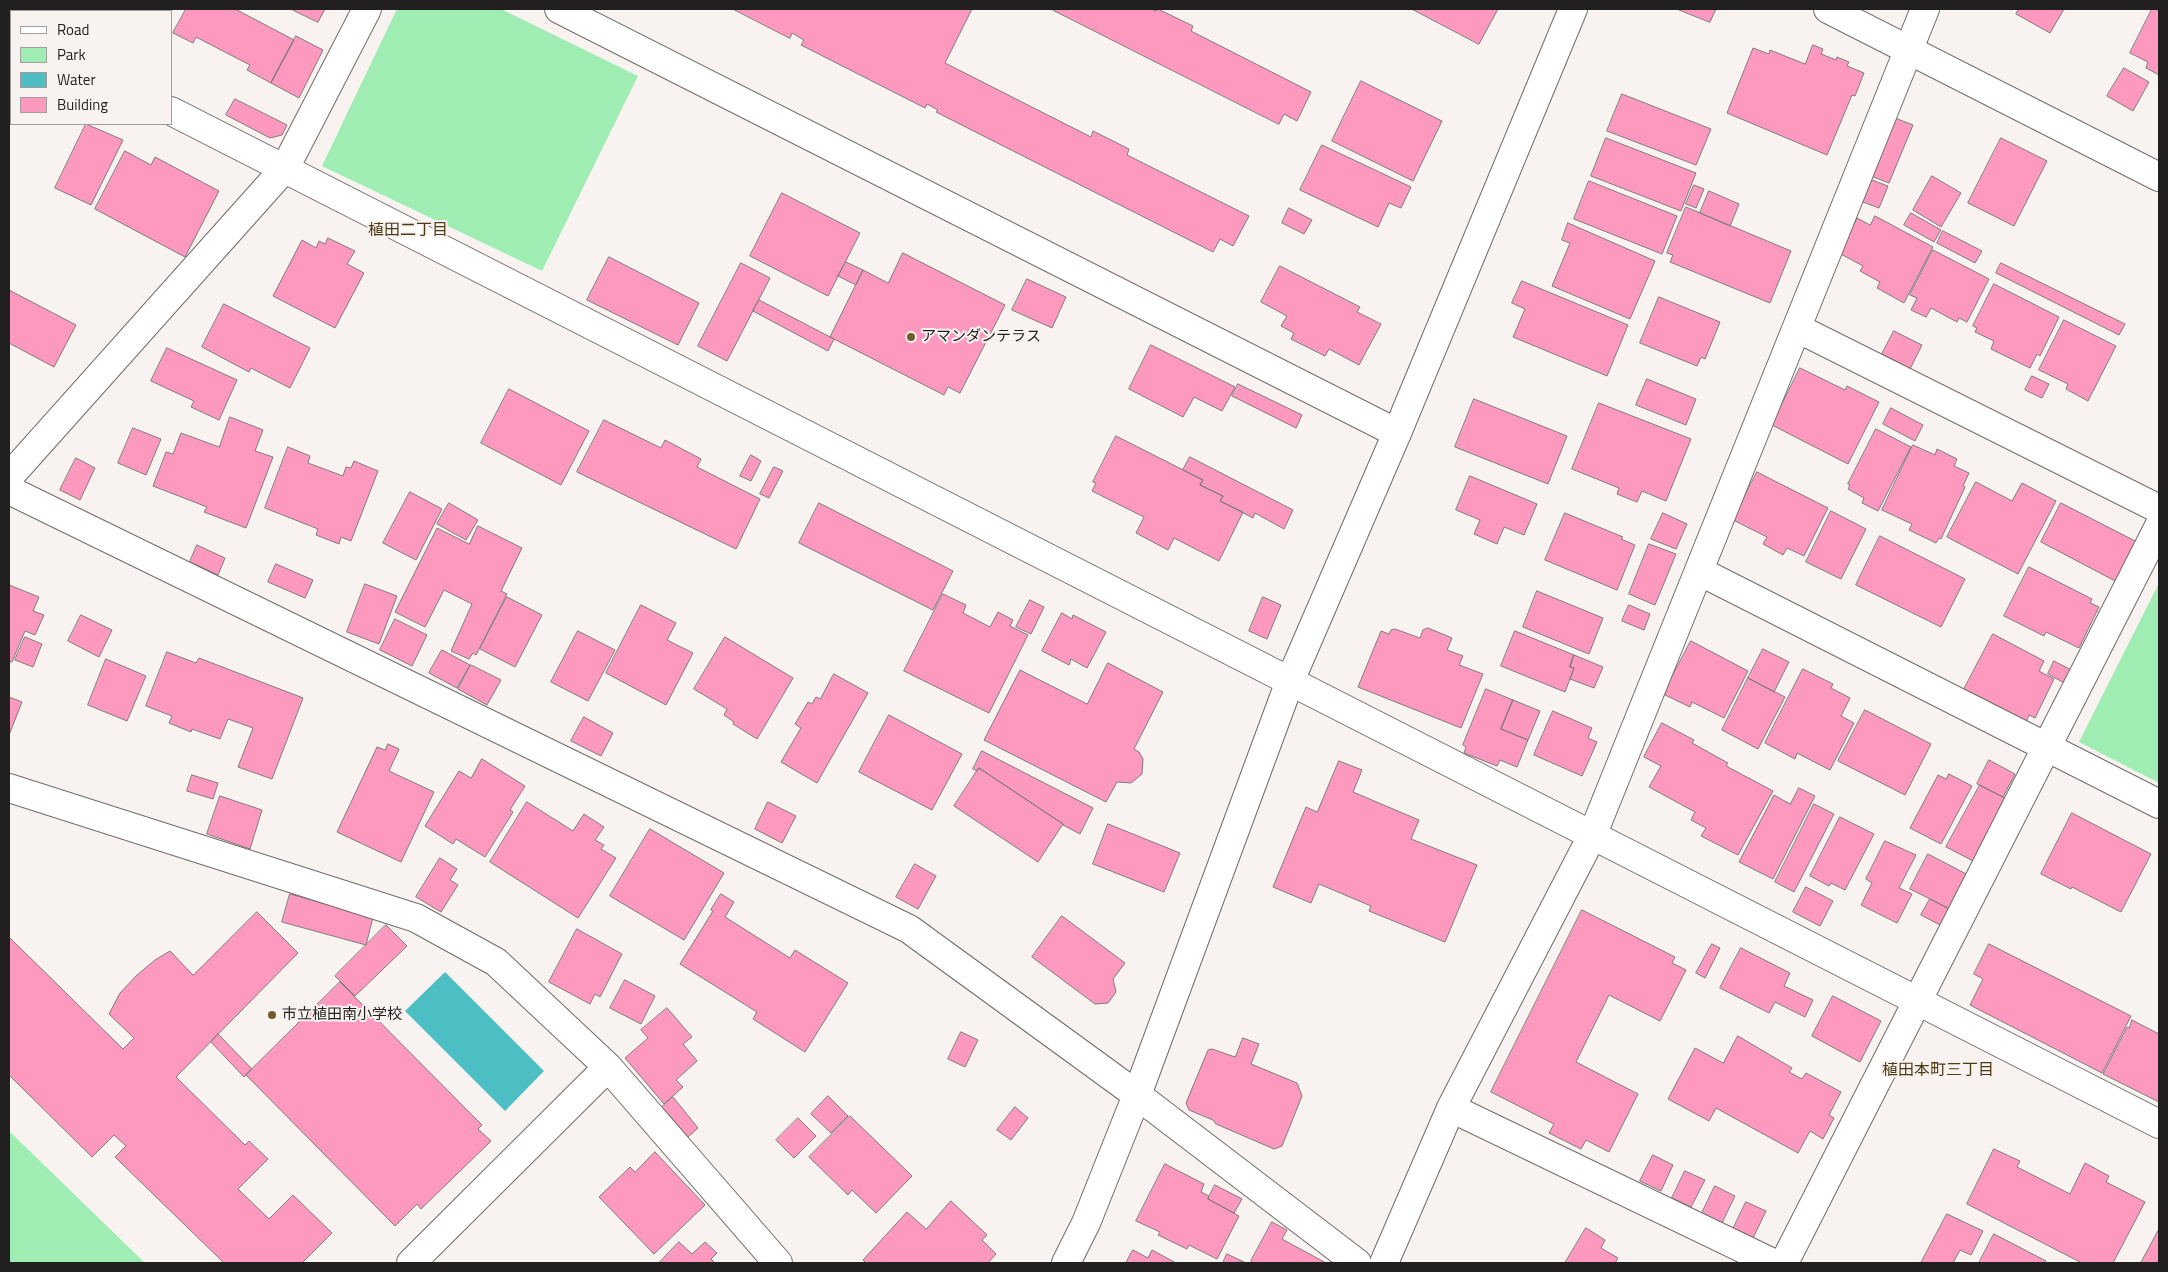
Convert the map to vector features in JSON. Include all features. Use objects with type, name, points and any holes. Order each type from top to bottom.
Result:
[{"type":"street","points":[[9,477],[285,168],[367,9]]},
{"type":"street","points":[[560,9],[1397,434]]},
{"type":"street","points":[[1066,1263],[1086,1223],[1138,1095],[1290,681],[1397,434],[1573,9]]},
{"type":"street","points":[[1828,9],[2159,177]]},
{"type":"street","points":[[1384,1263],[1451,1108],[1592,836],[1925,9]]},
{"type":"street","points":[[172,112],[2159,1124]]},
{"type":"street","points":[[1797,328],[2159,509]]},
{"type":"street","points":[[9,490],[909,929],[1138,1095],[1357,1263]]},
{"type":"street","points":[[1784,1263],[2159,526]]},
{"type":"street","points":[[1699,571],[2159,804]]},
{"type":"street","points":[[13,795],[416,918],[496,962],[608,1067],[778,1263]]},
{"type":"street","points":[[426,1258],[608,1067]]},
{"type":"street","points":[[1451,1108],[1773,1263]]},
{"type":"green space","points":[[397,9],[501,9],[638,76],[542,271],[322,166]]},
{"type":"green space","points":[[2159,583],[2159,783],[2079,742]]},
{"type":"green space","points":[[9,1131],[145,1263],[9,1263]]},
{"type":"water","points":[[445,972],[544,1071],[505,1111],[405,1011]]},
{"type":"building","points":[[186,9],[235,9],[294,40],[271,83],[247,70],[250,65],[196,37],[193,43],[173,33]]},
{"type":"building","points":[[291,9],[325,9],[318,22]]},
{"type":"building","points":[[733,9],[972,9],[945,63],[1091,137],[1093,131],[1129,149],[1127,155],[1249,216],[1233,246],[1220,239],[1213,252],[936,112],[938,110],[927,104],[925,108],[801,45],[804,40],[792,33],[790,38]]},
{"type":"building","points":[[1051,9],[1151,9],[1156,11],[1158,9],[1193,26],[1191,31],[1311,92],[1297,121],[1284,114],[1279,124]]},
{"type":"building","points":[[1412,9],[1498,9],[1479,44]]},
{"type":"building","points":[[1677,9],[1716,9],[1710,22]]},
{"type":"building","points":[[2019,9],[2064,9],[2050,33],[2016,14]]},
{"type":"building","points":[[2152,9],[2159,9],[2159,75],[2146,68],[2148,62],[2130,53]]},
{"type":"building","points":[[296,36],[323,50],[299,98],[271,83]]},
{"type":"building","points":[[1813,45],[1823,49],[1821,54],[1836,60],[1837,57],[1849,62],[1847,66],[1864,73],[1855,96],[1852,95],[1827,155],[1727,113],[1753,48],[1769,54],[1770,50],[1805,64]]},
{"type":"building","points":[[2124,68],[2149,82],[2133,111],[2107,96]]},
{"type":"building","points":[[1361,81],[1442,121],[1413,181],[1332,141]]},
{"type":"building","points":[[1622,94],[1711,129],[1696,165],[1607,131]]},
{"type":"building","points":[[235,99],[287,125],[282,135],[270,138],[226,115]]},
{"type":"building","points":[[1895,118],[1913,125],[1889,183],[1871,176]]},
{"type":"building","points":[[86,125],[123,140],[91,205],[55,188]]},
{"type":"building","points":[[1606,138],[1696,173],[1681,211],[1591,176]]},
{"type":"building","points":[[2001,138],[2047,161],[2014,226],[1968,203]]},
{"type":"building","points":[[1322,145],[1411,187],[1401,208],[1389,203],[1378,227],[1300,190]]},
{"type":"building","points":[[125,151],[151,165],[155,157],[219,191],[185,257],[95,209]]},
{"type":"building","points":[[1932,176],[1961,193],[1941,227],[1913,210]]},
{"type":"building","points":[[1872,180],[1888,186],[1879,208],[1863,202]]},
{"type":"building","points":[[1589,181],[1677,216],[1662,254],[1574,219]]},
{"type":"building","points":[[1694,185],[1704,189],[1696,208],[1686,204]]},
{"type":"building","points":[[1709,191],[1739,204],[1730,226],[1700,213]]},
{"type":"building","points":[[782,193],[860,233],[828,296],[750,256]]},
{"type":"building","points":[[1686,207],[1791,251],[1770,303],[1670,262],[1673,255],[1667,253]]},
{"type":"building","points":[[1289,208],[1312,220],[1304,234],[1282,223]]},
{"type":"building","points":[[1911,213],[1941,230],[1934,242],[1904,225]]},
{"type":"building","points":[[1875,216],[1933,247],[1904,303],[1877,288],[1880,282],[1860,271],[1863,266],[1839,253],[1857,218],[1870,225]]},
{"type":"building","points":[[1568,223],[1655,261],[1630,319],[1552,286],[1570,243],[1562,240]]},
{"type":"building","points":[[1943,231],[1982,251],[1975,263],[1937,243]]},
{"type":"building","points":[[328,238],[355,251],[347,264],[364,273],[335,328],[273,296],[302,240],[316,248],[319,241],[325,244]]},
{"type":"building","points":[[1933,250],[1989,279],[1967,322],[1959,318],[1957,322],[1931,308],[1926,317],[1911,310],[1917,298],[1910,295]]},
{"type":"building","points":[[903,253],[1005,305],[960,393],[948,387],[944,395],[830,337],[863,270],[888,283]]},
{"type":"building","points":[[609,257],[699,303],[678,345],[587,300]]},
{"type":"building","points":[[846,262],[863,270],[856,285],[838,276]]},
{"type":"building","points":[[741,263],[770,278],[727,361],[698,346]]},
{"type":"building","points":[[2001,263],[2125,324],[2119,335],[1996,273]]},
{"type":"building","points":[[1280,266],[1360,307],[1357,312],[1381,324],[1359,365],[1329,349],[1325,356],[1291,339],[1294,333],[1281,326],[1287,316],[1261,302]]},
{"type":"building","points":[[1027,279],[1066,297],[1052,328],[1012,310]]},
{"type":"building","points":[[1522,281],[1628,325],[1607,376],[1513,337],[1525,309],[1512,303]]},
{"type":"building","points":[[1994,284],[2059,317],[2040,356],[2037,354],[2030,368],[1991,349],[1994,341],[1975,332],[1977,328],[1973,326]]},
{"type":"building","points":[[9,290],[76,325],[54,367],[9,343]]},
{"type":"building","points":[[1659,297],[1720,322],[1705,359],[1701,357],[1697,366],[1640,343]]},
{"type":"building","points":[[759,300],[834,339],[828,351],[753,311]]},
{"type":"building","points":[[224,304],[310,348],[290,388],[251,368],[249,372],[202,347]]},
{"type":"building","points":[[2064,320],[2116,346],[2088,401],[2066,389],[2068,384],[2039,370]]},
{"type":"building","points":[[1894,331],[1922,345],[1910,369],[1882,354]]},
{"type":"building","points":[[1151,345],[1235,387],[1222,411],[1194,397],[1183,417],[1129,389]]},
{"type":"building","points":[[167,348],[237,380],[219,420],[191,407],[194,401],[151,381]]},
{"type":"building","points":[[1800,368],[1845,390],[1847,386],[1879,402],[1848,464],[1772,425]]},
{"type":"building","points":[[2032,376],[2049,384],[2042,398],[2025,390]]},
{"type":"building","points":[[1647,379],[1696,399],[1686,425],[1636,405]]},
{"type":"building","points":[[1238,384],[1302,415],[1296,428],[1232,396]]},
{"type":"building","points":[[509,389],[589,431],[561,485],[481,443]]},
{"type":"building","points":[[1474,399],[1567,436],[1548,484],[1455,447]]},
{"type":"building","points":[[1599,403],[1691,439],[1666,501],[1642,491],[1637,502],[1617,494],[1619,488],[1572,469]]},
{"type":"building","points":[[1891,408],[1923,425],[1915,441],[1883,424]]},
{"type":"building","points":[[230,417],[263,430],[255,451],[273,457],[246,528],[204,512],[207,507],[153,486],[166,452],[173,454],[181,433],[219,447]]},
{"type":"building","points":[[604,420],[661,448],[665,440],[701,459],[697,467],[760,499],[736,549],[577,472]]},
{"type":"building","points":[[133,428],[161,439],[146,475],[118,463]]},
{"type":"building","points":[[1876,429],[1911,447],[1878,511],[1862,503],[1864,498],[1848,489],[1850,485],[1848,484]]},
{"type":"building","points":[[1116,436],[1203,480],[1200,485],[1223,496],[1220,501],[1243,512],[1219,561],[1174,538],[1168,550],[1136,533],[1144,517],[1092,491],[1096,483],[1093,482]]},
{"type":"building","points":[[1913,445],[1935,455],[1937,449],[1957,459],[1954,466],[1969,473],[1963,486],[1965,487],[1941,539],[1939,538],[1936,543],[1909,530],[1912,524],[1882,510]]},
{"type":"building","points":[[288,447],[310,456],[308,463],[343,476],[346,467],[351,468],[354,461],[378,471],[351,541],[341,537],[339,544],[316,535],[318,529],[265,508]]},
{"type":"building","points":[[751,455],[761,461],[751,481],[740,476]]},
{"type":"building","points":[[1190,457],[1293,510],[1284,529],[1255,513],[1253,518],[1220,501],[1223,496],[1200,485],[1203,480],[1183,470]]},
{"type":"building","points":[[76,458],[95,468],[80,500],[60,490]]},
{"type":"building","points":[[774,467],[783,471],[769,498],[760,494]]},
{"type":"building","points":[[1757,472],[1828,508],[1804,556],[1787,548],[1783,555],[1763,544],[1767,537],[1733,520]]},
{"type":"building","points":[[1470,476],[1537,504],[1524,535],[1504,527],[1497,544],[1474,534],[1480,520],[1456,510]]},
{"type":"building","points":[[1976,482],[2012,501],[2022,483],[2056,501],[2018,574],[1947,537]]},
{"type":"building","points":[[410,492],[442,509],[416,560],[383,543]]},
{"type":"building","points":[[449,503],[478,520],[466,540],[437,524]]},
{"type":"building","points":[[819,503],[953,571],[933,610],[799,543]]},
{"type":"building","points":[[2061,503],[2139,543],[2119,583],[2041,542]]},
{"type":"building","points":[[1831,511],[1866,529],[1841,579],[1806,562]]},
{"type":"building","points":[[1565,513],[1623,537],[1621,539],[1635,545],[1617,590],[1545,560]]},
{"type":"building","points":[[1663,513],[1687,524],[1676,549],[1651,539]]},
{"type":"building","points":[[478,526],[522,548],[501,591],[507,594],[476,655],[473,653],[469,659],[451,651],[472,604],[444,590],[425,627],[395,612],[437,528],[469,544]]},
{"type":"building","points":[[1880,536],[1965,579],[1941,627],[1856,585]]},
{"type":"building","points":[[1649,544],[1676,554],[1655,605],[1629,594]]},
{"type":"building","points":[[197,545],[225,558],[218,575],[190,562]]},
{"type":"building","points":[[276,564],[313,580],[305,598],[268,582]]},
{"type":"building","points":[[2029,567],[2092,599],[2090,603],[2099,607],[2079,648],[2046,632],[2044,636],[2004,616]]},
{"type":"building","points":[[365,584],[397,596],[379,644],[347,632]]},
{"type":"building","points":[[9,585],[39,597],[33,611],[44,615],[35,635],[25,631],[12,662],[9,661]]},
{"type":"building","points":[[1537,591],[1603,618],[1589,654],[1523,627]]},
{"type":"building","points":[[943,594],[966,605],[963,613],[990,627],[998,612],[1013,620],[1010,626],[1028,635],[989,713],[904,671]]},
{"type":"building","points":[[507,597],[542,615],[515,667],[480,649]]},
{"type":"building","points":[[1263,597],[1281,605],[1267,639],[1249,631]]},
{"type":"building","points":[[1030,600],[1044,607],[1031,634],[1016,627]]},
{"type":"building","points":[[641,605],[676,623],[667,640],[693,653],[666,705],[606,673]]},
{"type":"building","points":[[1629,605],[1650,614],[1644,630],[1622,621]]},
{"type":"building","points":[[1062,613],[1072,619],[1073,615],[1106,632],[1087,668],[1071,659],[1069,665],[1042,651]]},
{"type":"building","points":[[81,615],[112,630],[99,657],[68,641]]},
{"type":"building","points":[[395,619],[427,635],[412,666],[380,650]]},
{"type":"building","points":[[1428,628],[1452,638],[1447,650],[1463,656],[1459,665],[1483,674],[1461,728],[1358,687],[1381,631],[1389,634],[1391,630],[1395,629],[1420,638],[1423,630]]},
{"type":"building","points":[[578,631],[615,650],[588,701],[551,682]]},
{"type":"building","points":[[1515,631],[1574,655],[1570,667],[1574,668],[1565,692],[1501,666]]},
{"type":"building","points":[[1993,634],[2044,661],[2039,671],[2054,679],[2035,718],[2029,715],[2024,727],[1961,695]]},
{"type":"building","points":[[25,637],[42,644],[33,667],[15,660]]},
{"type":"building","points":[[725,637],[793,678],[757,739],[733,724],[734,722],[724,715],[727,709],[694,689]]},
{"type":"building","points":[[1691,641],[1748,671],[1724,718],[1692,702],[1690,707],[1663,694]]},
{"type":"building","points":[[1763,649],[1789,662],[1774,692],[1748,678]]},
{"type":"building","points":[[442,650],[470,665],[457,688],[429,673]]},
{"type":"building","points":[[167,652],[196,663],[199,658],[303,698],[272,779],[238,767],[253,728],[228,719],[220,739],[192,729],[191,732],[169,723],[172,716],[146,706]]},
{"type":"building","points":[[1574,655],[1603,667],[1594,688],[1570,679],[1574,668],[1570,667]]},
{"type":"building","points":[[106,659],[146,676],[127,721],[88,705]]},
{"type":"building","points":[[2054,661],[2075,672],[2068,685],[2048,674]]},
{"type":"building","points":[[1108,663],[1163,692],[1134,749],[1139,752],[1143,759],[1142,774],[1131,783],[1117,782],[1106,802],[984,740],[1020,670],[1087,704]]},
{"type":"building","points":[[471,665],[501,680],[487,705],[458,689]]},
{"type":"building","points":[[1803,669],[1833,684],[1831,688],[1850,698],[1841,716],[1854,723],[1830,770],[1797,753],[1795,759],[1765,743]]},
{"type":"building","points":[[834,674],[868,693],[817,783],[781,762],[801,728],[795,724],[808,702],[812,704],[816,697],[820,699]]},
{"type":"building","points":[[1748,678],[1785,697],[1758,749],[1722,730]]},
{"type":"building","points":[[1486,689],[1513,700],[1501,729],[1528,740],[1517,767],[1500,760],[1497,766],[1464,753],[1466,747],[1463,745]]},
{"type":"building","points":[[9,697],[22,702],[9,735]]},
{"type":"building","points":[[1513,700],[1540,711],[1528,740],[1501,729]]},
{"type":"building","points":[[1865,710],[1931,744],[1905,795],[1838,761]]},
{"type":"building","points":[[1553,711],[1592,728],[1588,738],[1597,742],[1582,776],[1534,755]]},
{"type":"building","points":[[889,715],[962,754],[932,810],[859,772]]},
{"type":"building","points":[[584,717],[613,733],[601,756],[571,741]]},
{"type":"building","points":[[1662,723],[1694,740],[1692,743],[1728,763],[1726,766],[1773,791],[1738,855],[1701,836],[1706,828],[1691,820],[1695,812],[1649,787],[1661,766],[1644,757]]},
{"type":"building","points":[[388,744],[399,749],[389,771],[434,792],[401,862],[337,832],[377,747],[385,750]]},
{"type":"building","points":[[982,751],[1093,808],[1080,834],[1063,825],[979,768],[977,771],[973,769]]},
{"type":"building","points":[[482,759],[525,786],[510,810],[513,812],[485,857],[456,839],[453,844],[425,826],[459,771],[471,778]]},
{"type":"building","points":[[1989,760],[2015,774],[2003,797],[1977,784]]},
{"type":"building","points":[[1339,761],[1362,770],[1353,792],[1419,820],[1411,839],[1477,865],[1445,942],[1369,911],[1371,906],[1319,884],[1311,903],[1273,887],[1306,807],[1317,812]]},
{"type":"building","points":[[979,768],[1063,824],[1038,862],[954,806]]},
{"type":"building","points":[[1949,774],[1972,786],[1941,844],[1910,828],[1938,775],[1946,779]]},
{"type":"building","points":[[192,775],[218,783],[213,799],[187,791]]},
{"type":"building","points":[[1980,785],[2014,803],[1981,865],[1946,847]]},
{"type":"building","points":[[1799,788],[1815,796],[1773,879],[1739,862],[1774,795],[1790,804]]},
{"type":"building","points":[[220,796],[262,810],[250,849],[207,834]]},
{"type":"building","points":[[527,802],[573,831],[584,814],[604,827],[595,840],[604,845],[601,849],[616,858],[578,918],[490,862]]},
{"type":"building","points":[[768,802],[796,816],[782,843],[755,829]]},
{"type":"building","points":[[1814,804],[1834,814],[1794,892],[1775,882]]},
{"type":"building","points":[[2072,813],[2151,854],[2121,912],[2072,887],[2071,889],[2041,874]]},
{"type":"building","points":[[1840,817],[1874,834],[1845,890],[1831,883],[1829,886],[1810,876]]},
{"type":"building","points":[[1108,824],[1180,853],[1164,892],[1093,864]]},
{"type":"building","points":[[650,829],[724,873],[684,940],[610,896]]},
{"type":"building","points":[[1885,841],[1916,855],[1899,888],[1912,894],[1897,923],[1861,905],[1872,883],[1866,879]]},
{"type":"building","points":[[1928,854],[1972,877],[1954,911],[1910,889]]},
{"type":"building","points":[[440,858],[457,869],[450,880],[458,885],[441,912],[416,897]]},
{"type":"building","points":[[915,864],[936,876],[918,909],[896,897]]},
{"type":"building","points":[[1806,887],[1833,901],[1820,926],[1793,912]]},
{"type":"building","points":[[290,894],[373,917],[366,945],[282,922]]},
{"type":"building","points":[[721,894],[734,902],[725,917],[790,958],[795,950],[848,983],[805,1052],[753,1019],[757,1012],[680,964],[713,911],[711,910]]},
{"type":"building","points":[[1930,899],[1951,910],[1942,926],[1921,915]]},
{"type":"building","points":[[1582,910],[1675,957],[1672,963],[1686,970],[1660,1021],[1609,995],[1576,1062],[1638,1094],[1609,1152],[1586,1140],[1581,1149],[1549,1133],[1554,1124],[1491,1092]]},
{"type":"building","points":[[257,912],[298,953],[176,1077],[245,1145],[249,1141],[268,1159],[238,1189],[269,1219],[293,1195],[332,1233],[302,1263],[224,1263],[115,1157],[126,1146],[114,1135],[92,1157],[9,1075],[9,937],[123,1049],[134,1038],[109,1014],[120,993],[137,975],[155,960],[170,951],[193,975]]},
{"type":"building","points":[[1062,916],[1125,963],[1113,979],[1116,992],[1108,1003],[1095,1004],[1032,957]]},
{"type":"building","points":[[386,925],[407,946],[355,996],[335,976]]},
{"type":"building","points":[[577,929],[622,954],[600,997],[595,994],[590,1004],[549,982]]},
{"type":"building","points":[[1712,944],[1720,948],[1705,978],[1696,973]]},
{"type":"building","points":[[1989,944],[2131,1016],[2102,1073],[1970,1005],[1983,979],[1974,974]]},
{"type":"building","points":[[1741,948],[1790,973],[1784,986],[1813,1000],[1805,1017],[1775,1002],[1769,1013],[1720,988]]},
{"type":"building","points":[[625,980],[655,996],[641,1024],[610,1008]]},
{"type":"building","points":[[340,982],[482,1125],[478,1129],[491,1141],[421,1209],[417,1204],[395,1226],[246,1075]]},
{"type":"building","points":[[1833,996],[1881,1021],[1860,1062],[1812,1036]]},
{"type":"building","points":[[667,1008],[692,1037],[683,1044],[697,1061],[676,1080],[683,1087],[664,1104],[625,1058],[648,1038],[641,1030]]},
{"type":"building","points":[[2132,1020],[2159,1034],[2159,1102],[2103,1074]]},
{"type":"building","points":[[961,1032],[978,1040],[965,1067],[948,1059]]},
{"type":"building","points":[[218,1034],[252,1069],[244,1077],[211,1042]]},
{"type":"building","points":[[1738,1036],[1792,1068],[1789,1072],[1802,1079],[1806,1073],[1841,1092],[1829,1115],[1834,1118],[1823,1139],[1810,1131],[1798,1153],[1716,1108],[1709,1121],[1668,1099],[1695,1048],[1723,1063]]},
{"type":"building","points":[[1243,1038],[1259,1044],[1251,1064],[1297,1083],[1302,1096],[1282,1146],[1274,1149],[1189,1110],[1186,1103],[1208,1050],[1212,1049],[1235,1057]]},
{"type":"building","points":[[828,1096],[848,1116],[831,1133],[811,1114]]},
{"type":"building","points":[[673,1097],[698,1128],[688,1137],[662,1107]]},
{"type":"building","points":[[1015,1107],[1028,1118],[1011,1140],[997,1130]]},
{"type":"building","points":[[850,1116],[912,1176],[876,1213],[852,1190],[848,1195],[809,1157]]},
{"type":"building","points":[[798,1118],[816,1136],[794,1158],[776,1140]]},
{"type":"building","points":[[1994,1149],[2020,1161],[2017,1167],[2070,1194],[2085,1163],[2109,1176],[2106,1182],[2145,1202],[2113,1263],[2082,1263],[1967,1204]]},
{"type":"building","points":[[655,1152],[705,1205],[654,1254],[599,1197],[630,1167],[635,1172]]},
{"type":"building","points":[[1653,1155],[1673,1165],[1661,1191],[1640,1181]]},
{"type":"building","points":[[1165,1164],[1204,1184],[1201,1192],[1209,1196],[1208,1199],[1239,1216],[1217,1259],[1189,1245],[1187,1249],[1158,1235],[1160,1232],[1136,1221]]},
{"type":"building","points":[[1685,1171],[1705,1180],[1691,1207],[1672,1198]]},
{"type":"building","points":[[1215,1185],[1242,1199],[1234,1213],[1208,1199]]},
{"type":"building","points":[[1715,1186],[1735,1196],[1722,1223],[1702,1213]]},
{"type":"building","points":[[951,1201],[987,1235],[982,1240],[996,1254],[988,1263],[866,1263],[863,1260],[907,1212],[926,1229]]},
{"type":"building","points":[[1746,1202],[1766,1211],[1753,1238],[1733,1229]]},
{"type":"building","points":[[1947,1214],[1983,1231],[1971,1255],[1960,1250],[1953,1263],[1921,1263]]},
{"type":"building","points":[[1272,1222],[1287,1230],[1282,1239],[1326,1263],[1254,1263],[1251,1261]]},
{"type":"building","points":[[1586,1228],[1605,1240],[1601,1248],[1618,1258],[1615,1263],[1565,1263]]},
{"type":"building","points":[[2159,1229],[2159,1263],[2141,1263]]},
{"type":"building","points":[[1994,1234],[2046,1261],[2045,1263],[1979,1263]]},
{"type":"building","points":[[679,1242],[692,1254],[705,1242],[717,1253],[711,1259],[715,1263],[659,1263]]},
{"type":"building","points":[[1133,1250],[1148,1258],[1152,1250],[1176,1263],[1126,1263]]},
{"type":"building","points":[[1227,1254],[1244,1262],[1223,1263]]},
{"type":"place","name":"アマンダンテラス","points":[[911,337]]},
{"type":"place","name":"市立植田南小学校","points":[[272,1015]]},
{"type":"district","name":"植田二丁目","points":[[408,231]]},
{"type":"district","name":"植田本町三丁目","points":[[1938,1071]]}]
